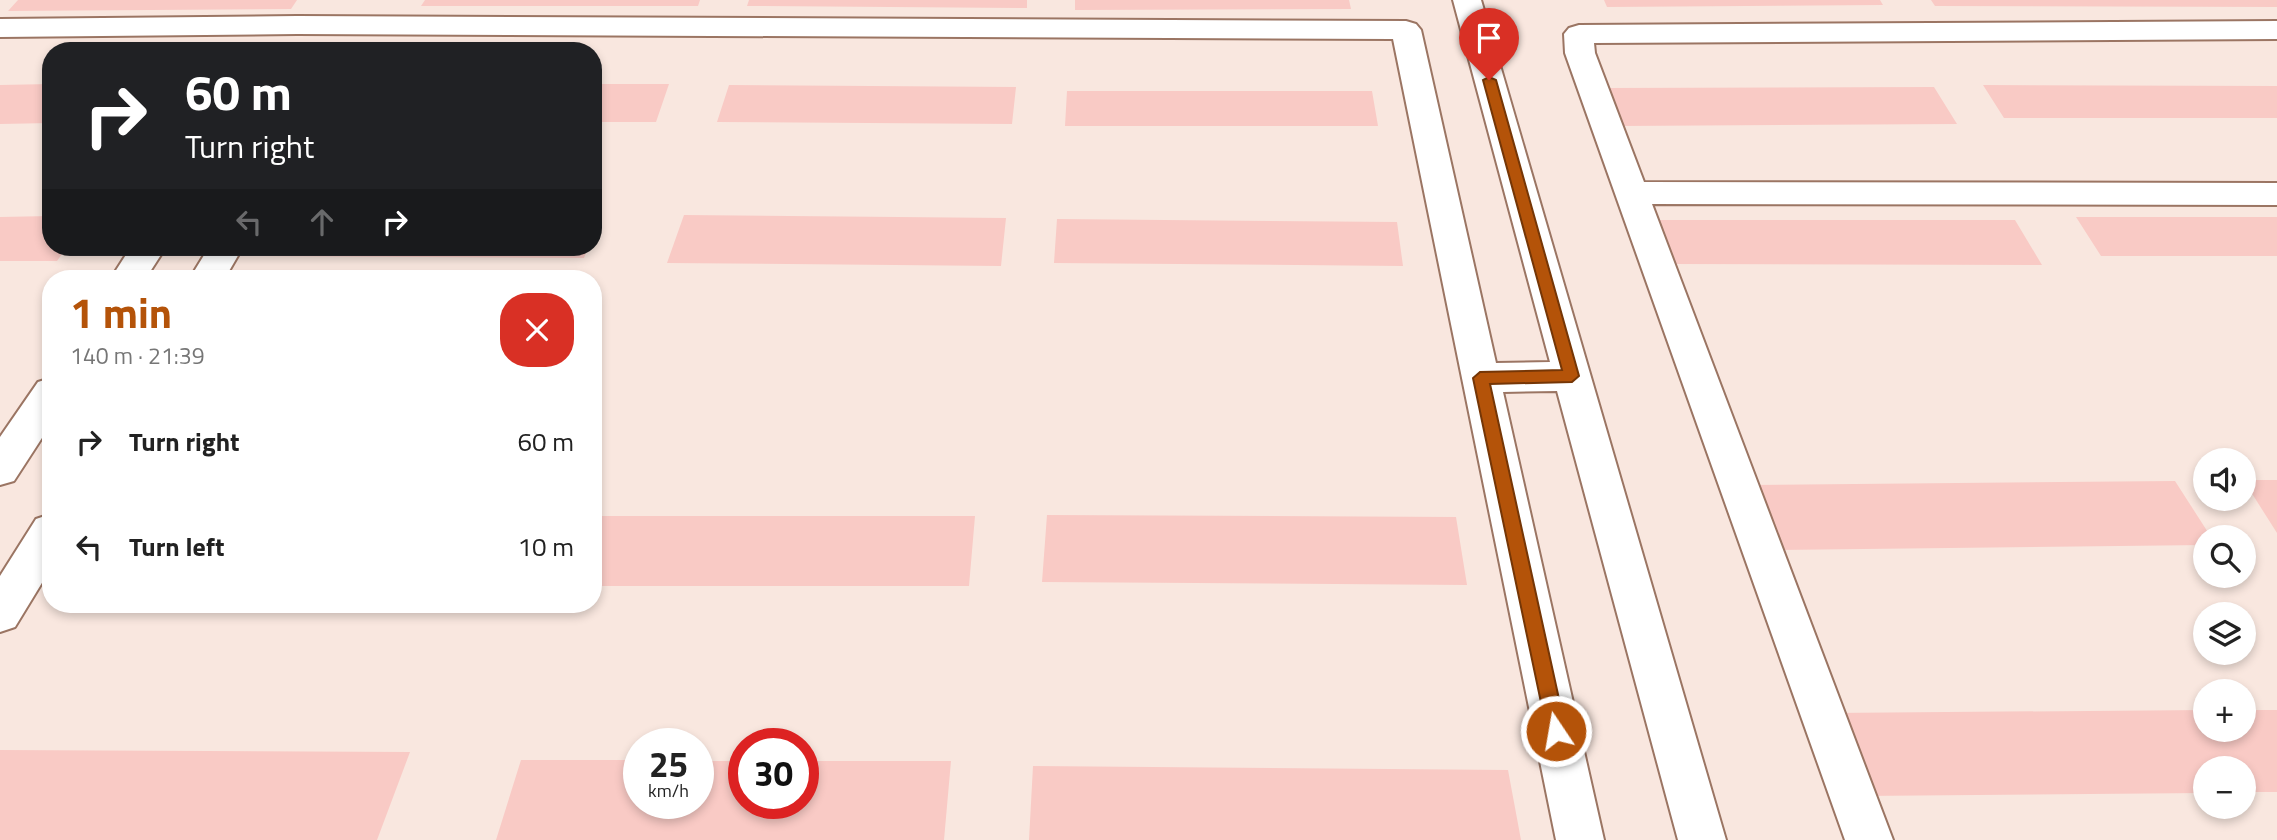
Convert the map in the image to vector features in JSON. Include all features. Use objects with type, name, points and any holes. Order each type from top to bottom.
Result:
[{"type":"street","points":[[1467,0],[1702,840]]},
{"type":"street","points":[[0,28],[363,25],[1406,30],[1580,840]]},
{"type":"street","points":[[1869,840],[1580,53],[1578,34],[2277,30]]},
{"type":"street","points":[[1632,193],[2277,194]]},
{"type":"street","points":[[1480,378],[1572,376]]},
{"type":"street","points":[[0,469],[42,406]]},
{"type":"street","points":[[0,613],[42,545]]},
{"type":"building","points":[[18,0],[297,0],[291,9],[8,11]]},
{"type":"building","points":[[425,0],[700,0],[698,6],[421,6]]},
{"type":"building","points":[[749,0],[1027,0],[1027,8],[747,6]]},
{"type":"building","points":[[1075,0],[1349,0],[1351,9],[1075,10]]},
{"type":"building","points":[[1604,0],[1880,0],[1883,5],[1607,7]]},
{"type":"building","points":[[1931,0],[2277,0],[2277,7],[1935,6]]},
{"type":"building","points":[[42,84],[42,123],[0,124],[0,85]]},
{"type":"building","points":[[602,84],[669,84],[656,122],[602,122]]},
{"type":"building","points":[[729,85],[1016,87],[1012,124],[717,122]]},
{"type":"building","points":[[1983,85],[2277,86],[2277,118],[2004,118]]},
{"type":"building","points":[[1934,87],[1957,124],[1620,126],[1606,88]]},
{"type":"building","points":[[1067,91],[1372,91],[1378,126],[1065,126]]},
{"type":"building","points":[[684,215],[1006,218],[1001,266],[667,263]]},
{"type":"building","points":[[42,216],[42,256],[61,256],[57,261],[0,261],[0,217]]},
{"type":"building","points":[[2076,217],[2277,217],[2277,256],[2101,256]]},
{"type":"building","points":[[1057,219],[1397,222],[1403,266],[1054,263]]},
{"type":"building","points":[[1654,220],[2015,220],[2042,265],[1670,264]]},
{"type":"building","points":[[237,256],[585,256],[584,258]]},
{"type":"building","points":[[2256,480],[2277,480],[2277,533],[2256,500]]},
{"type":"building","points":[[2175,481],[2203,525],[2193,525],[2193,545],[1776,550],[1751,485]]},
{"type":"building","points":[[1047,515],[1456,517],[1467,585],[1042,582]]},
{"type":"building","points":[[602,516],[975,516],[969,586],[602,586]]},
{"type":"building","points":[[2193,710],[2193,742],[2256,742],[2256,710],[2277,710],[2277,792],[2256,792],[2256,756],[2193,756],[2193,793],[1860,796],[1830,713]]},
{"type":"building","points":[[0,750],[410,752],[377,840],[0,840]]},
{"type":"building","points":[[521,760],[623,760],[623,819],[714,819],[714,761],[728,761],[728,819],[819,819],[819,761],[951,761],[944,840],[496,840]]},
{"type":"building","points":[[1033,766],[1508,770],[1521,840],[1029,840]]},
{"type":"route","points":[[1489,80],[1572,376],[1480,378],[1556,731]]}]
